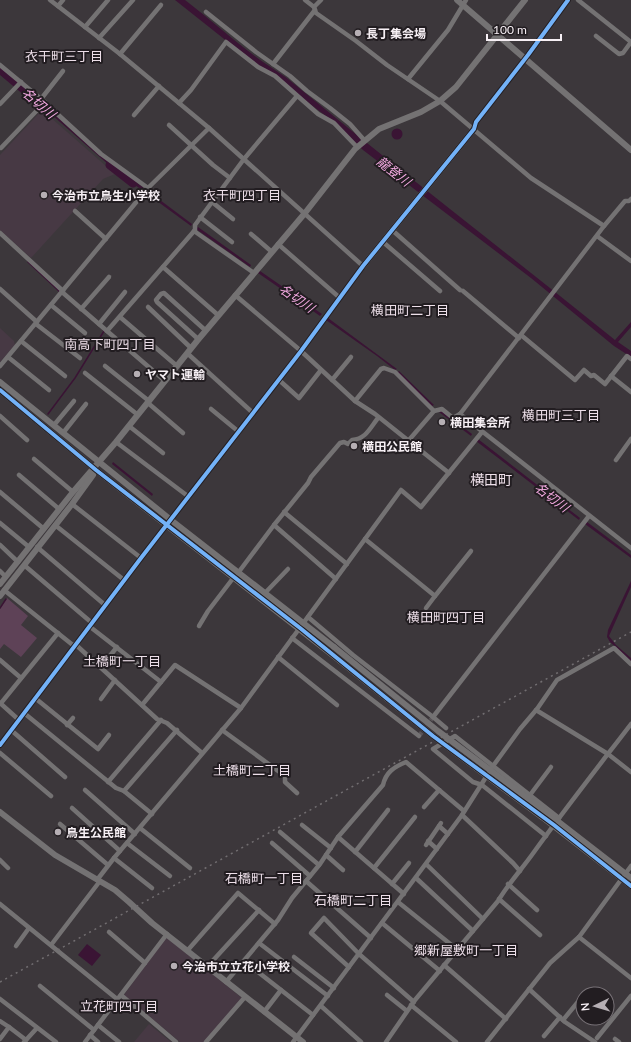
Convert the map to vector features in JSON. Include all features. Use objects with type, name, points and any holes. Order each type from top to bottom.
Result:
[{"type":"street","points":[[50,0],[159,86],[244,159],[363,266]]},
{"type":"street","points":[[58,6],[63,0]]},
{"type":"street","points":[[85,27],[108,0]]},
{"type":"street","points":[[99,38],[133,0]]},
{"type":"street","points":[[305,0],[315,9],[316,13],[440,101],[531,178],[604,226]]},
{"type":"street","points":[[273,64],[321,0]]},
{"type":"street","points":[[0,596],[21,563],[29,547],[73,492],[100,463],[205,330],[358,147],[379,129],[421,112],[440,101],[456,87],[525,0]]},
{"type":"street","points":[[0,745],[74,645],[301,351],[363,266],[474,129],[476,122],[568,0]]},
{"type":"street","points":[[578,0],[631,42],[623,53],[619,54],[596,36]]},
{"type":"street","points":[[408,79],[448,30],[462,1],[497,35],[631,150]]},
{"type":"street","points":[[120,54],[161,5]]},
{"type":"street","points":[[206,12],[350,124],[365,141]]},
{"type":"street","points":[[179,103],[191,90],[226,42],[258,67],[275,76],[318,114],[334,123],[358,147]]},
{"type":"street","points":[[0,65],[43,100],[101,154],[148,188]]},
{"type":"street","points":[[1,148],[43,100],[63,71]]},
{"type":"street","points":[[0,104],[21,82]]},
{"type":"street","points":[[134,115],[159,86]]},
{"type":"street","points":[[108,331],[194,231],[195,224],[244,159],[297,96]]},
{"type":"street","points":[[169,125],[213,165],[230,178]]},
{"type":"street","points":[[0,366],[148,188],[208,128]]},
{"type":"street","points":[[409,440],[434,411],[442,409],[453,418],[460,414],[604,226],[625,201],[630,201]]},
{"type":"street","points":[[212,202],[233,219]]},
{"type":"street","points":[[75,211],[106,239]]},
{"type":"street","points":[[200,217],[232,242]]},
{"type":"street","points":[[392,230],[461,290],[575,380],[584,370],[591,376],[594,375],[605,384],[627,356],[631,360]]},
{"type":"street","points":[[194,231],[254,273]]},
{"type":"street","points":[[0,233],[81,309],[165,380]]},
{"type":"street","points":[[252,234],[270,254]]},
{"type":"street","points":[[597,236],[631,261]]},
{"type":"street","points":[[383,242],[440,290]]},
{"type":"street","points":[[278,244],[340,298]]},
{"type":"street","points":[[163,267],[218,315]]},
{"type":"street","points":[[81,309],[109,277]]},
{"type":"street","points":[[0,289],[37,323],[80,358]]},
{"type":"street","points":[[99,324],[125,292]]},
{"type":"street","points":[[198,339],[156,300],[161,294],[164,293],[205,330]]},
{"type":"street","points":[[235,295],[301,351],[355,401],[409,440],[449,473]]},
{"type":"street","points":[[51,305],[85,333]]},
{"type":"street","points":[[148,307],[189,351],[253,413]]},
{"type":"street","points":[[120,317],[177,366]]},
{"type":"street","points":[[22,341],[65,376]]},
{"type":"street","points":[[8,357],[49,390]]},
{"type":"street","points":[[332,380],[351,357]]},
{"type":"street","points":[[105,366],[183,433]]},
{"type":"street","points":[[355,401],[381,369],[384,368],[395,372],[434,411]]},
{"type":"street","points":[[279,380],[299,398],[322,370]]},
{"type":"street","points":[[85,373],[138,415]]},
{"type":"street","points":[[611,376],[631,392]]},
{"type":"street","points":[[0,382],[132,487],[236,575],[265,593],[340,661],[433,736],[544,814],[557,821]]},
{"type":"street","points":[[0,390],[166,526],[334,647],[544,814]]},
{"type":"street","points":[[54,425],[74,401]]},
{"type":"street","points":[[63,433],[86,404]]},
{"type":"street","points":[[211,409],[239,432]]},
{"type":"street","points":[[460,414],[631,548]]},
{"type":"street","points":[[0,416],[27,440]]},
{"type":"street","points":[[199,626],[208,611],[284,512],[340,443],[344,442],[348,444],[352,440],[360,440],[378,418]]},
{"type":"street","points":[[129,426],[163,453]]},
{"type":"street","points":[[51,945],[99,880],[108,865],[240,708],[401,490],[421,507],[482,432]]},
{"type":"street","points":[[616,460],[631,439]]},
{"type":"street","points":[[116,442],[189,497]]},
{"type":"street","points":[[34,459],[73,492]]},
{"type":"street","points":[[0,584],[37,547],[72,504],[95,469]]},
{"type":"street","points":[[19,475],[59,510]]},
{"type":"street","points":[[0,492],[44,529]]},
{"type":"street","points":[[72,504],[141,558]]},
{"type":"street","points":[[284,512],[347,564]]},
{"type":"street","points":[[433,717],[589,516]]},
{"type":"street","points":[[0,523],[29,547]]},
{"type":"street","points":[[55,525],[124,580]]},
{"type":"street","points":[[274,525],[336,579]]},
{"type":"street","points":[[365,539],[435,596]]},
{"type":"street","points":[[0,545],[117,647],[161,682]]},
{"type":"street","points":[[37,547],[105,605]]},
{"type":"street","points":[[426,608],[471,551]]},
{"type":"street","points":[[265,593],[288,568]]},
{"type":"street","points":[[0,571],[6,577]]},
{"type":"street","points":[[4,590],[101,667],[157,719],[167,723],[177,730],[202,753]]},
{"type":"street","points":[[308,617],[353,656],[446,728]]},
{"type":"street","points":[[19,720],[0,703],[58,634]]},
{"type":"street","points":[[292,638],[419,736]]},
{"type":"street","points":[[101,667],[117,647]]},
{"type":"street","points":[[295,1040],[416,878],[463,813],[493,766],[557,680],[614,648],[631,664]]},
{"type":"street","points":[[278,657],[337,705]]},
{"type":"street","points":[[0,660],[21,678]]},
{"type":"street","points":[[142,705],[175,665],[240,708]]},
{"type":"street","points":[[101,699],[116,680]]},
{"type":"street","points":[[35,698],[98,749],[109,735]]},
{"type":"street","points":[[536,710],[608,754],[631,772]]},
{"type":"street","points":[[24,713],[108,782],[116,788],[124,791],[152,814]]},
{"type":"street","points":[[67,725],[73,718]]},
{"type":"street","points":[[108,782],[161,720]]},
{"type":"street","points":[[386,1042],[412,1003],[499,899],[508,884],[520,871],[631,724]]},
{"type":"street","points":[[11,730],[65,777]]},
{"type":"street","points":[[124,791],[177,730]]},
{"type":"street","points":[[222,730],[285,776],[284,782],[298,793]]},
{"type":"street","points":[[546,836],[482,785],[473,782],[433,749],[455,736],[530,795],[557,821],[623,876],[631,886]]},
{"type":"street","points":[[0,753],[51,796]]},
{"type":"street","points":[[226,982],[275,924],[292,898],[319,865],[338,837],[383,785],[385,777],[396,766],[406,762],[439,790],[514,862],[520,871]]},
{"type":"street","points":[[530,795],[551,767]]},
{"type":"street","points":[[85,790],[134,834]]},
{"type":"street","points":[[424,807],[439,790]]},
{"type":"street","points":[[72,808],[120,851]]},
{"type":"street","points":[[355,852],[388,810]]},
{"type":"street","points":[[0,812],[55,855],[99,880],[129,902],[152,923],[264,1012],[295,1040],[303,1042]]},
{"type":"street","points":[[374,868],[415,817]]},
{"type":"street","points":[[60,824],[108,865]]},
{"type":"street","points":[[302,824],[331,848]]},
{"type":"street","points":[[437,849],[427,843],[440,825],[448,834]]},
{"type":"street","points":[[140,828],[190,868]]},
{"type":"street","points":[[280,832],[319,865]]},
{"type":"street","points":[[338,837],[404,894]]},
{"type":"street","points":[[127,843],[170,876]]},
{"type":"street","points":[[272,843],[310,876]]},
{"type":"street","points":[[326,855],[343,870]]},
{"type":"street","points":[[114,858],[152,888]]},
{"type":"street","points":[[0,860],[8,868]]},
{"type":"street","points":[[392,884],[409,863]]},
{"type":"street","points":[[426,864],[483,919]]},
{"type":"street","points":[[487,1042],[550,964],[579,937],[631,866]]},
{"type":"street","points":[[623,876],[631,878]]},
{"type":"street","points":[[416,878],[473,931]]},
{"type":"street","points":[[306,882],[370,938]]},
{"type":"street","points":[[508,884],[536,910]]},
{"type":"street","points":[[187,951],[238,893],[275,924]]},
{"type":"street","points":[[499,899],[540,935]]},
{"type":"street","points":[[398,902],[454,947]]},
{"type":"street","points":[[0,904],[176,1042]]},
{"type":"street","points":[[207,967],[259,910]]},
{"type":"street","points":[[349,967],[311,933],[324,918],[359,954],[456,1042]]},
{"type":"street","points":[[382,923],[440,970]]},
{"type":"street","points":[[16,946],[29,928]]},
{"type":"street","points":[[109,932],[145,963]]},
{"type":"street","points":[[85,1042],[167,934]]},
{"type":"street","points":[[579,937],[631,978]]},
{"type":"street","points":[[259,943],[328,996]]},
{"type":"street","points":[[294,957],[334,988]]},
{"type":"street","points":[[244,961],[313,1015]]},
{"type":"street","points":[[444,965],[506,1018]]},
{"type":"street","points":[[40,986],[94,1030]]},
{"type":"street","points":[[530,989],[562,1019],[596,1040],[631,996]]},
{"type":"street","points":[[264,1012],[280,990]]},
{"type":"street","points":[[387,995],[407,1011]]},
{"type":"street","points":[[206,1042],[245,997]]},
{"type":"street","points":[[0,999],[56,1042]]},
{"type":"street","points":[[544,1036],[575,1005]]},
{"type":"street","points":[[320,1006],[360,1042]]},
{"type":"street","points":[[0,1021],[25,1041],[37,1028]]},
{"type":"street","points":[[98,1025],[119,1042]]},
{"type":"street","points":[[0,1039],[9,1028]]},
{"type":"street","points":[[90,1035],[98,1042]]},
{"type":"shaded area","name":"今治市立鳥生小学校","points":[[42,110],[115,174],[103,179],[31,258],[0,230],[0,155]]},
{"type":"shaded area","points":[[0,328],[14,341],[15,345],[0,362]]},
{"type":"shaded area","points":[[7,598],[28,616],[21,625],[37,638],[21,657],[4,644],[0,649],[0,609]]},
{"type":"shaded area","name":"今治市立立花小学校","points":[[166,937],[242,998],[204,1042],[180,1042],[124,995]]},
{"type":"shaded area","points":[[149,1024],[171,1042],[134,1042]]},
{"type":"water","name":"龍登川","points":[[175,0],[185,0],[253,55],[290,80],[373,148],[615,340],[631,322],[631,327],[618,342],[631,351],[631,357],[614,346],[531,278],[363,150],[330,119],[238,50]]},
{"type":"water","points":[[21,84],[80,138],[120,171],[118,173],[19,86]]},
{"type":"water","points":[[397,128],[401,130],[403,134],[401,138],[397,140],[393,138],[391,134],[393,130]]},
{"type":"water","points":[[125,174],[144,188],[142,190],[123,177]]},
{"type":"water","points":[[148,191],[192,224],[191,226],[146,193]]},
{"type":"water","points":[[198,227],[251,265],[250,267],[196,229]]},
{"type":"water","points":[[260,271],[322,314],[320,316],[258,273]]},
{"type":"water","points":[[328,318],[397,369],[395,370],[326,320]]},
{"type":"water","points":[[399,371],[434,405],[432,406],[397,373]]},
{"type":"water","points":[[440,410],[472,434],[471,436],[439,412]]},
{"type":"water","points":[[478,439],[580,518],[579,520],[476,441]]},
{"type":"water","points":[[113,462],[153,494],[152,496],[112,464]]},
{"type":"water","points":[[587,522],[631,555],[631,558],[585,524]]},
{"type":"water","points":[[631,581],[631,587],[609,636],[616,645],[631,658],[631,661],[610,642],[607,637],[608,630]]},
{"type":"water","points":[[87,944],[101,955],[92,966],[78,955]]},
{"type":"waterway","name":"名切川","points":[[0,69],[25,90]]},
{"type":"waterway","name":"名切川","points":[[110,165],[133,183]]},
{"type":"waterway","points":[[28,262],[60,292]]},
{"type":"waterway","points":[[48,414],[75,378],[104,331],[103,330]]},
{"type":"waterway","points":[[0,608],[6,599]]},
{"type":"tunnel","points":[[419,736],[433,717]]},
{"type":"railway","points":[[0,982],[631,632]]},
{"type":"cycle path","points":[[0,745],[141,558],[301,351],[363,266],[474,129],[476,122],[568,0]]},
{"type":"cycle path","points":[[0,390],[96,470],[300,628],[433,736],[554,825],[631,886]]},
{"type":"place","name":"長丁集会場","points":[[358,33]]},
{"type":"place","name":"今治市立鳥生小学校","points":[[44,195]]},
{"type":"place","name":"ヤマト運輸","points":[[137,374]]},
{"type":"place","name":"横田集会所","points":[[442,422]]},
{"type":"place","name":"横田公民館","points":[[354,446]]},
{"type":"place","name":"鳥生公民館","points":[[58,832]]},
{"type":"place","name":"今治市立立花小学校","points":[[174,966]]},
{"type":"district","name":"衣干町三丁目","points":[[64,56]]},
{"type":"district","name":"衣干町四丁目","points":[[242,195]]},
{"type":"district","name":"横田町二丁目","points":[[410,310]]},
{"type":"district","name":"南高下町四丁目","points":[[110,344]]},
{"type":"district","name":"横田町三丁目","points":[[561,415]]},
{"type":"district","name":"横田町","points":[[491,479]]},
{"type":"district","name":"横田町四丁目","points":[[446,617]]},
{"type":"district","name":"土橋町一丁目","points":[[122,661]]},
{"type":"district","name":"土橋町二丁目","points":[[252,770]]},
{"type":"district","name":"石橋町一丁目","points":[[264,878]]},
{"type":"district","name":"石橋町二丁目","points":[[353,900]]},
{"type":"district","name":"郷新屋敷町一丁目","points":[[466,950]]},
{"type":"district","name":"立花町四丁目","points":[[119,1006]]}]
